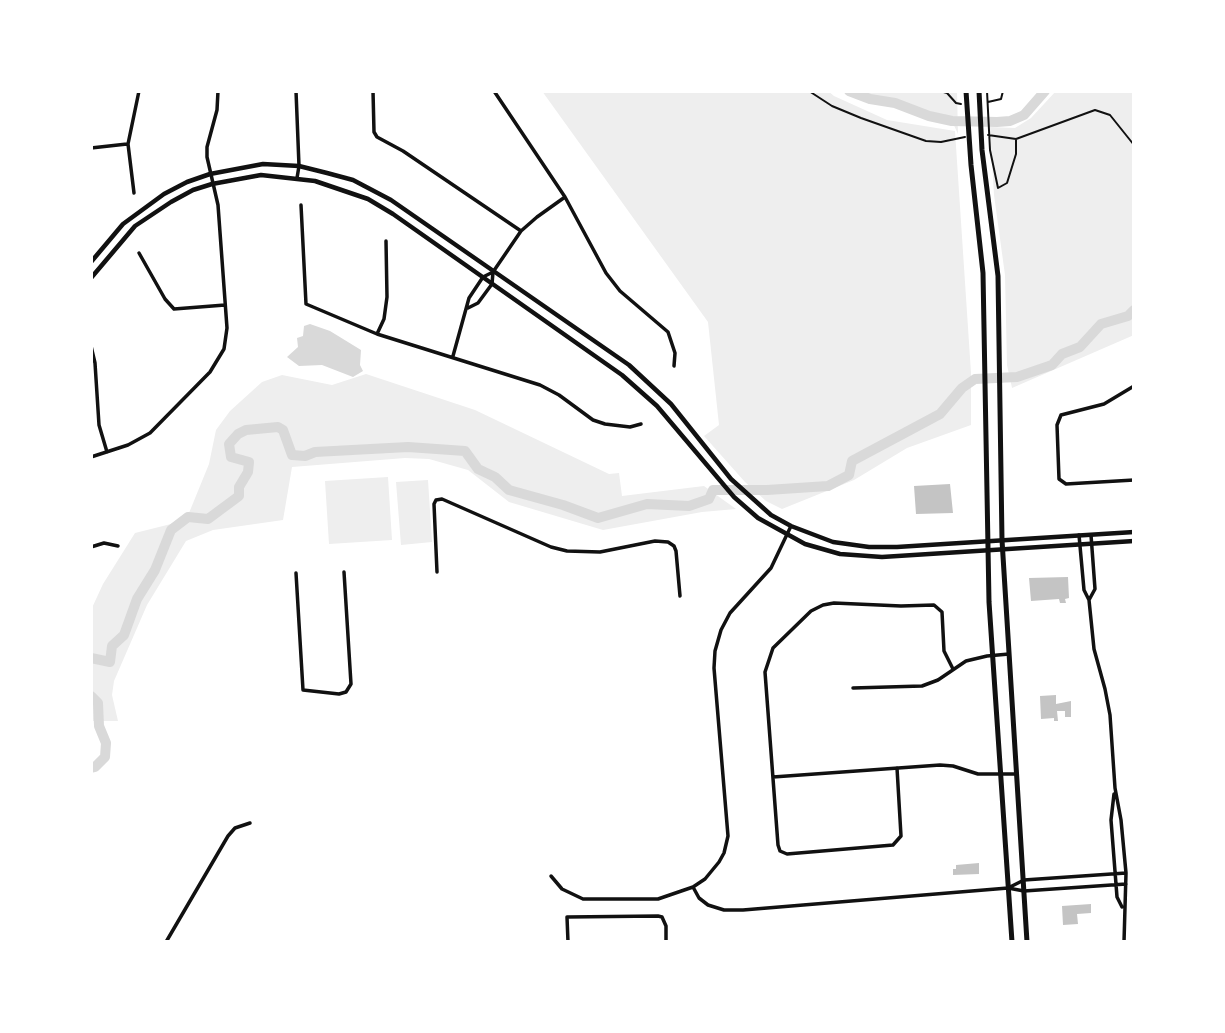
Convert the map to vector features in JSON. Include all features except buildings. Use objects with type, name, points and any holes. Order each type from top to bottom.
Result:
[{"type":"main road","points":[[966,91],[981,243],[987,541],[1012,942]]},
{"type":"main road","points":[[979,91],[982,150],[995,242],[1000,365],[1002,549],[1027,942]]},
{"type":"main road","points":[[981,243],[995,242]]},
{"type":"main road","points":[[985,433],[999,435]]},
{"type":"street","points":[[134,193],[128,144],[139,91]]},
{"type":"street","points":[[91,457],[128,445],[150,433],[210,372],[225,349],[227,328],[218,205],[210,174],[207,146],[217,110],[218,91]]},
{"type":"street","points":[[296,91],[299,166],[297,178]]},
{"type":"street","points":[[373,91],[374,132],[377,137],[403,151],[521,231]]},
{"type":"street","points":[[494,91],[565,197],[606,273],[620,291],[668,332],[675,353],[674,366]]},
{"type":"street","points":[[91,148],[128,144]]},
{"type":"street","points":[[91,262],[123,224],[164,194],[210,174],[263,164],[299,166],[353,180],[391,200],[629,365],[654,386],[731,479],[760,506],[791,526],[833,542],[869,547],[1134,532]]},
{"type":"street","points":[[91,278],[135,226],[171,202],[212,184],[261,175],[315,181],[368,199],[637,386],[718,480],[748,509],[787,535],[822,550],[882,557],[1134,541]]},
{"type":"street","points":[[453,356],[469,298],[483,277],[493,272],[521,231],[565,197]]},
{"type":"street","points":[[301,205],[306,304],[377,334],[540,385],[559,395],[593,420],[630,427],[641,424]]},
{"type":"street","points":[[377,334],[384,319],[387,297],[386,241]]},
{"type":"street","points":[[139,253],[165,299],[174,309],[225,305]]},
{"type":"street","points":[[468,308],[478,303],[492,284],[493,272]]},
{"type":"street","points":[[91,346],[95,363],[99,425],[107,452]]},
{"type":"street","points":[[1134,386],[1104,404],[1060,415],[1057,425],[1059,479],[1066,484],[1134,480]]},
{"type":"street","points":[[437,572],[434,504],[436,500],[442,499],[567,551],[600,552],[655,541],[668,542],[676,551],[680,596]]},
{"type":"street","points":[[551,876],[562,889],[583,900],[657,899],[694,887],[705,879],[719,862],[728,836],[714,668],[715,651],[721,630],[730,613],[771,568],[791,526]]},
{"type":"street","points":[[1089,600],[1095,589],[1091,535]]},
{"type":"street","points":[[1079,536],[1084,590],[1089,600],[1094,649],[1109,706],[1115,788],[1126,873],[1124,942]]},
{"type":"street","points":[[91,547],[104,543],[118,546]]},
{"type":"street","points":[[296,573],[303,690],[339,694],[346,692],[351,684],[344,572]]},
{"type":"street","points":[[897,768],[899,841],[894,845],[787,854],[780,850],[765,672],[767,659],[778,640],[811,611],[834,603],[934,605],[942,612],[944,651],[953,670]]},
{"type":"street","points":[[853,688],[922,686],[939,680],[966,662],[1009,654]]},
{"type":"street","points":[[773,777],[953,766],[978,774],[1017,774]]},
{"type":"street","points":[[1115,788],[1111,820],[1117,897],[1123,909]]},
{"type":"street","points":[[166,942],[228,836],[235,828],[250,823]]},
{"type":"street","points":[[1008,888],[1024,880],[1126,873]]},
{"type":"street","points":[[694,887],[699,898],[708,905],[724,910],[1008,888],[1024,891],[1126,884]]},
{"type":"street","points":[[568,942],[567,917],[662,917],[666,926],[666,942]]},
{"type":"path","points":[[911,91],[918,91]]},
{"type":"path","points":[[925,91],[932,91]]},
{"type":"path","points":[[940,91],[947,93],[958,104]]},
{"type":"path","points":[[987,91],[990,150],[997,186],[1005,186],[1016,154],[1016,139]]},
{"type":"path","points":[[1003,95],[1008,92]]},
{"type":"shaded area","points":[[542,91],[828,91],[887,120],[955,131],[971,373],[971,425],[907,448],[854,480],[782,509],[766,501],[704,436],[719,425],[708,322]]},
{"type":"shaded area","points":[[849,91],[957,91],[958,134],[952,121]]},
{"type":"shaded area","points":[[1056,91],[1134,91],[1134,335],[1012,388],[1007,365],[1005,275],[994,195],[990,127],[1015,128],[1031,118]]},
{"type":"shaded area","points":[[310,324],[330,331],[361,350],[360,365],[363,371],[353,377],[322,365],[299,366],[287,357],[298,347],[297,338],[303,336],[304,326]]},
{"type":"shaded area","points":[[366,374],[475,410],[609,474],[619,473],[622,496],[704,486],[736,509],[702,512],[603,530],[509,502],[468,470],[429,459],[405,458],[292,467],[283,520],[213,530],[186,541],[147,605],[114,681],[112,695],[118,721],[91,721],[91,610],[103,584],[135,533],[171,524],[189,513],[209,464],[216,430],[230,411],[262,382],[282,375],[332,385]]},
{"type":"shaded area","points":[[388,477],[392,540],[329,544],[325,481]]},
{"type":"shaded area","points":[[428,480],[432,542],[401,545],[396,482]]},
{"type":"waterway","points":[[849,91],[952,121],[997,122],[1010,121],[1024,115],[1045,91]]},
{"type":"waterway","points":[[91,658],[110,662],[112,646],[124,635],[137,599],[155,570],[171,530],[188,517],[208,519],[239,496],[239,487],[248,472],[249,462],[231,457],[229,444],[246,430],[278,427],[283,430],[292,455],[408,447],[465,451],[478,469],[495,477],[509,490],[598,518],[647,504],[689,506],[709,499],[713,490],[828,486],[849,475],[852,461],[940,414],[962,388],[975,379],[1017,377],[1052,365],[1062,354],[1080,347],[1101,324],[1128,316],[1134,310]]},
{"type":"waterway","points":[[91,696],[98,703],[99,726],[106,743],[105,757],[91,768]]}]
